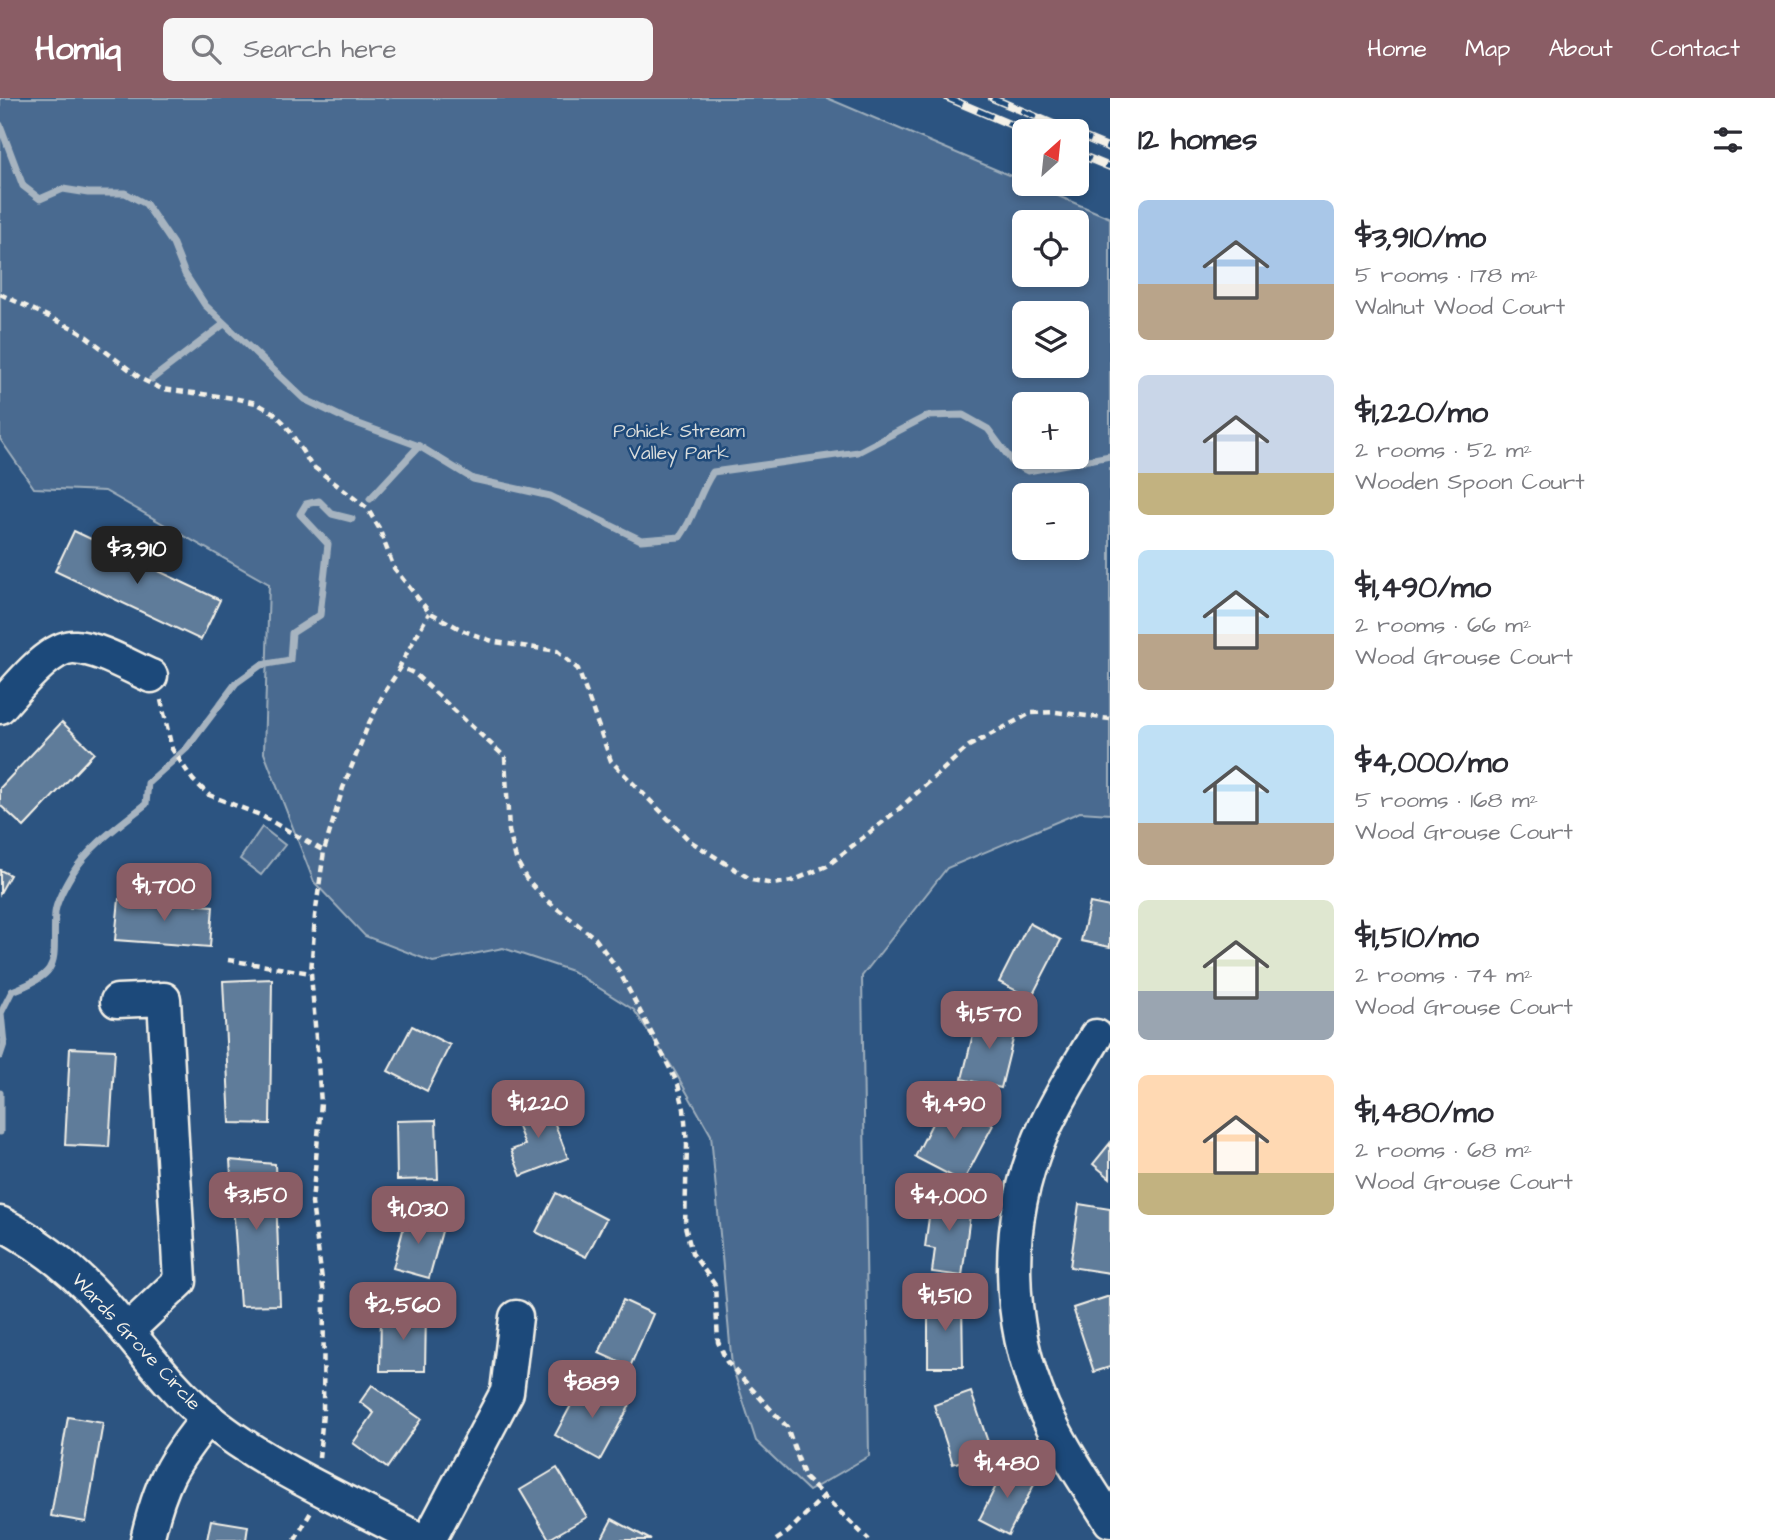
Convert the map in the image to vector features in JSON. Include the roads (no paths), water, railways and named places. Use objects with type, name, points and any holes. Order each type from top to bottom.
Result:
[{"type":"street","points":[[0,706],[43,661],[72,646],[95,652],[156,689]]},
{"type":"street","points":[[117,1001],[164,999],[180,1281],[127,1331]]},
{"type":"street","points":[[1092,1540],[1110,1523],[1057,1434],[1032,1381],[1016,1308],[1014,1269],[1018,1212],[1039,1140],[1096,1036]]},
{"type":"street","name":"Wards Grove Circle","points":[[0,1223],[73,1272],[158,1369],[208,1419],[276,1463],[420,1540]]},
{"type":"street","points":[[429,1540],[507,1391],[516,1317]]},
{"type":"street","points":[[147,1540],[158,1494],[174,1460],[208,1419]]},
{"type":"waterway","points":[[0,125],[23,186],[40,199],[63,189],[88,193],[125,193],[146,204],[173,244],[185,274],[205,305],[304,399],[348,420],[419,446],[473,479],[550,496],[641,540],[680,537],[713,472],[858,452],[927,416],[963,415],[988,429],[1014,464],[1028,471],[1110,456]]},
{"type":"waterway","points":[[152,379],[224,324]]},
{"type":"waterway","points":[[370,499],[419,446]]},
{"type":"waterway","points":[[0,1056],[4,1044],[1,1013],[12,991],[29,984],[48,970],[54,953],[55,913],[59,898],[79,864],[106,836],[146,804],[148,783],[187,748],[236,683],[261,665],[290,660],[292,633],[320,615],[328,544],[300,514],[306,504],[319,501],[332,514],[352,519]]},
{"type":"waterway","points":[[0,1093],[0,1132]]},
{"type":"railway","points":[[948,98],[1012,125]]},
{"type":"railway","points":[[992,98],[1042,119]]},
{"type":"railway","points":[[1089,139],[1110,148]]},
{"type":"railway","points":[[1089,158],[1110,167]]},
{"type":"park label","name":"Pohick Stream Valley Park","points":[[679,442]]}]
